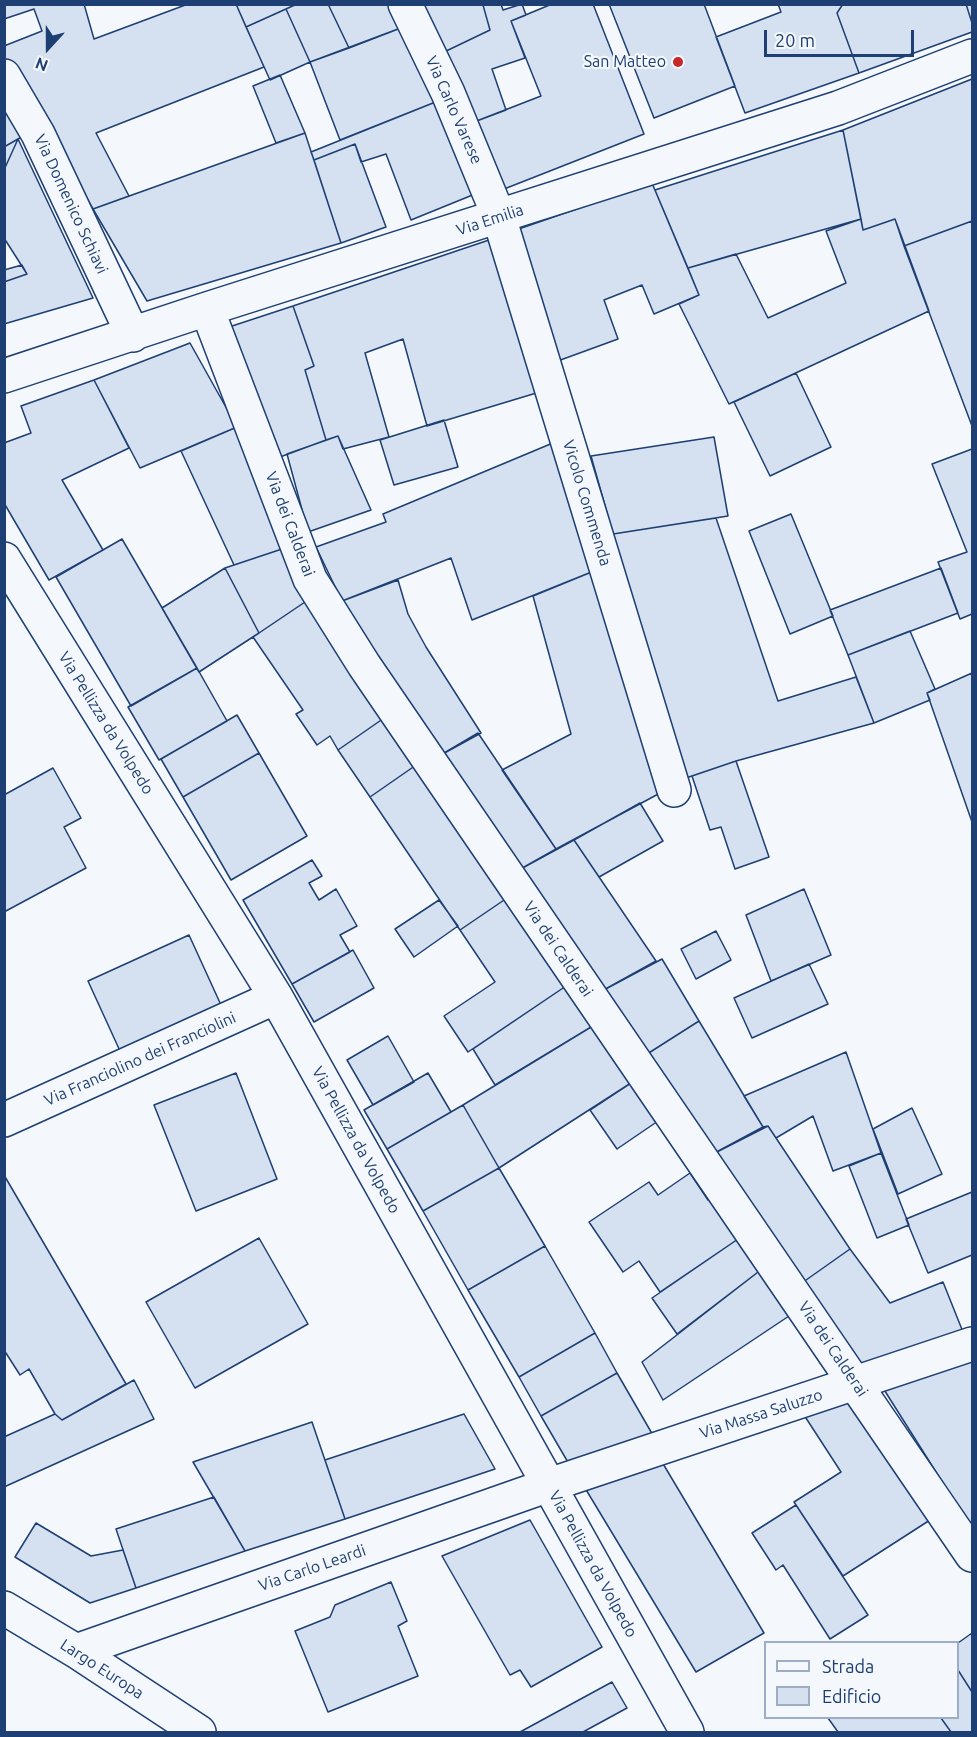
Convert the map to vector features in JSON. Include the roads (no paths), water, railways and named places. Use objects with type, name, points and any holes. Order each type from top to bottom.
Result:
[{"type":"street","name":"Via Carlo Varese","points":[[405,4],[448,93],[499,217]]},
{"type":"street","name":"Via Emilia","points":[[4,376],[838,108],[972,56]]},
{"type":"street","name":"Via Domenico Schiavi","points":[[4,76],[38,134],[133,335]]},
{"type":"street","name":"Vicolo Commenda","points":[[499,217],[674,790]]},
{"type":"street","name":"Via dei Calderai","points":[[207,309],[310,579],[364,665],[972,1555]]},
{"type":"street","name":"Via Pellizza da Volpedo","points":[[4,559],[276,998],[687,1732]]},
{"type":"street","name":"Via Franciolino dei Franciolini","points":[[4,1120],[276,998]]},
{"type":"street","name":"Via Massa Saluzzo","points":[[549,1485],[972,1344]]},
{"type":"street","name":"Via Carlo Leardi","points":[[76,1651],[549,1485]]},
{"type":"street","name":"Largo Europa","points":[[4,1608],[76,1651],[199,1732]]},
{"type":"place","name":"San Matteo","points":[[678,62]]}]
